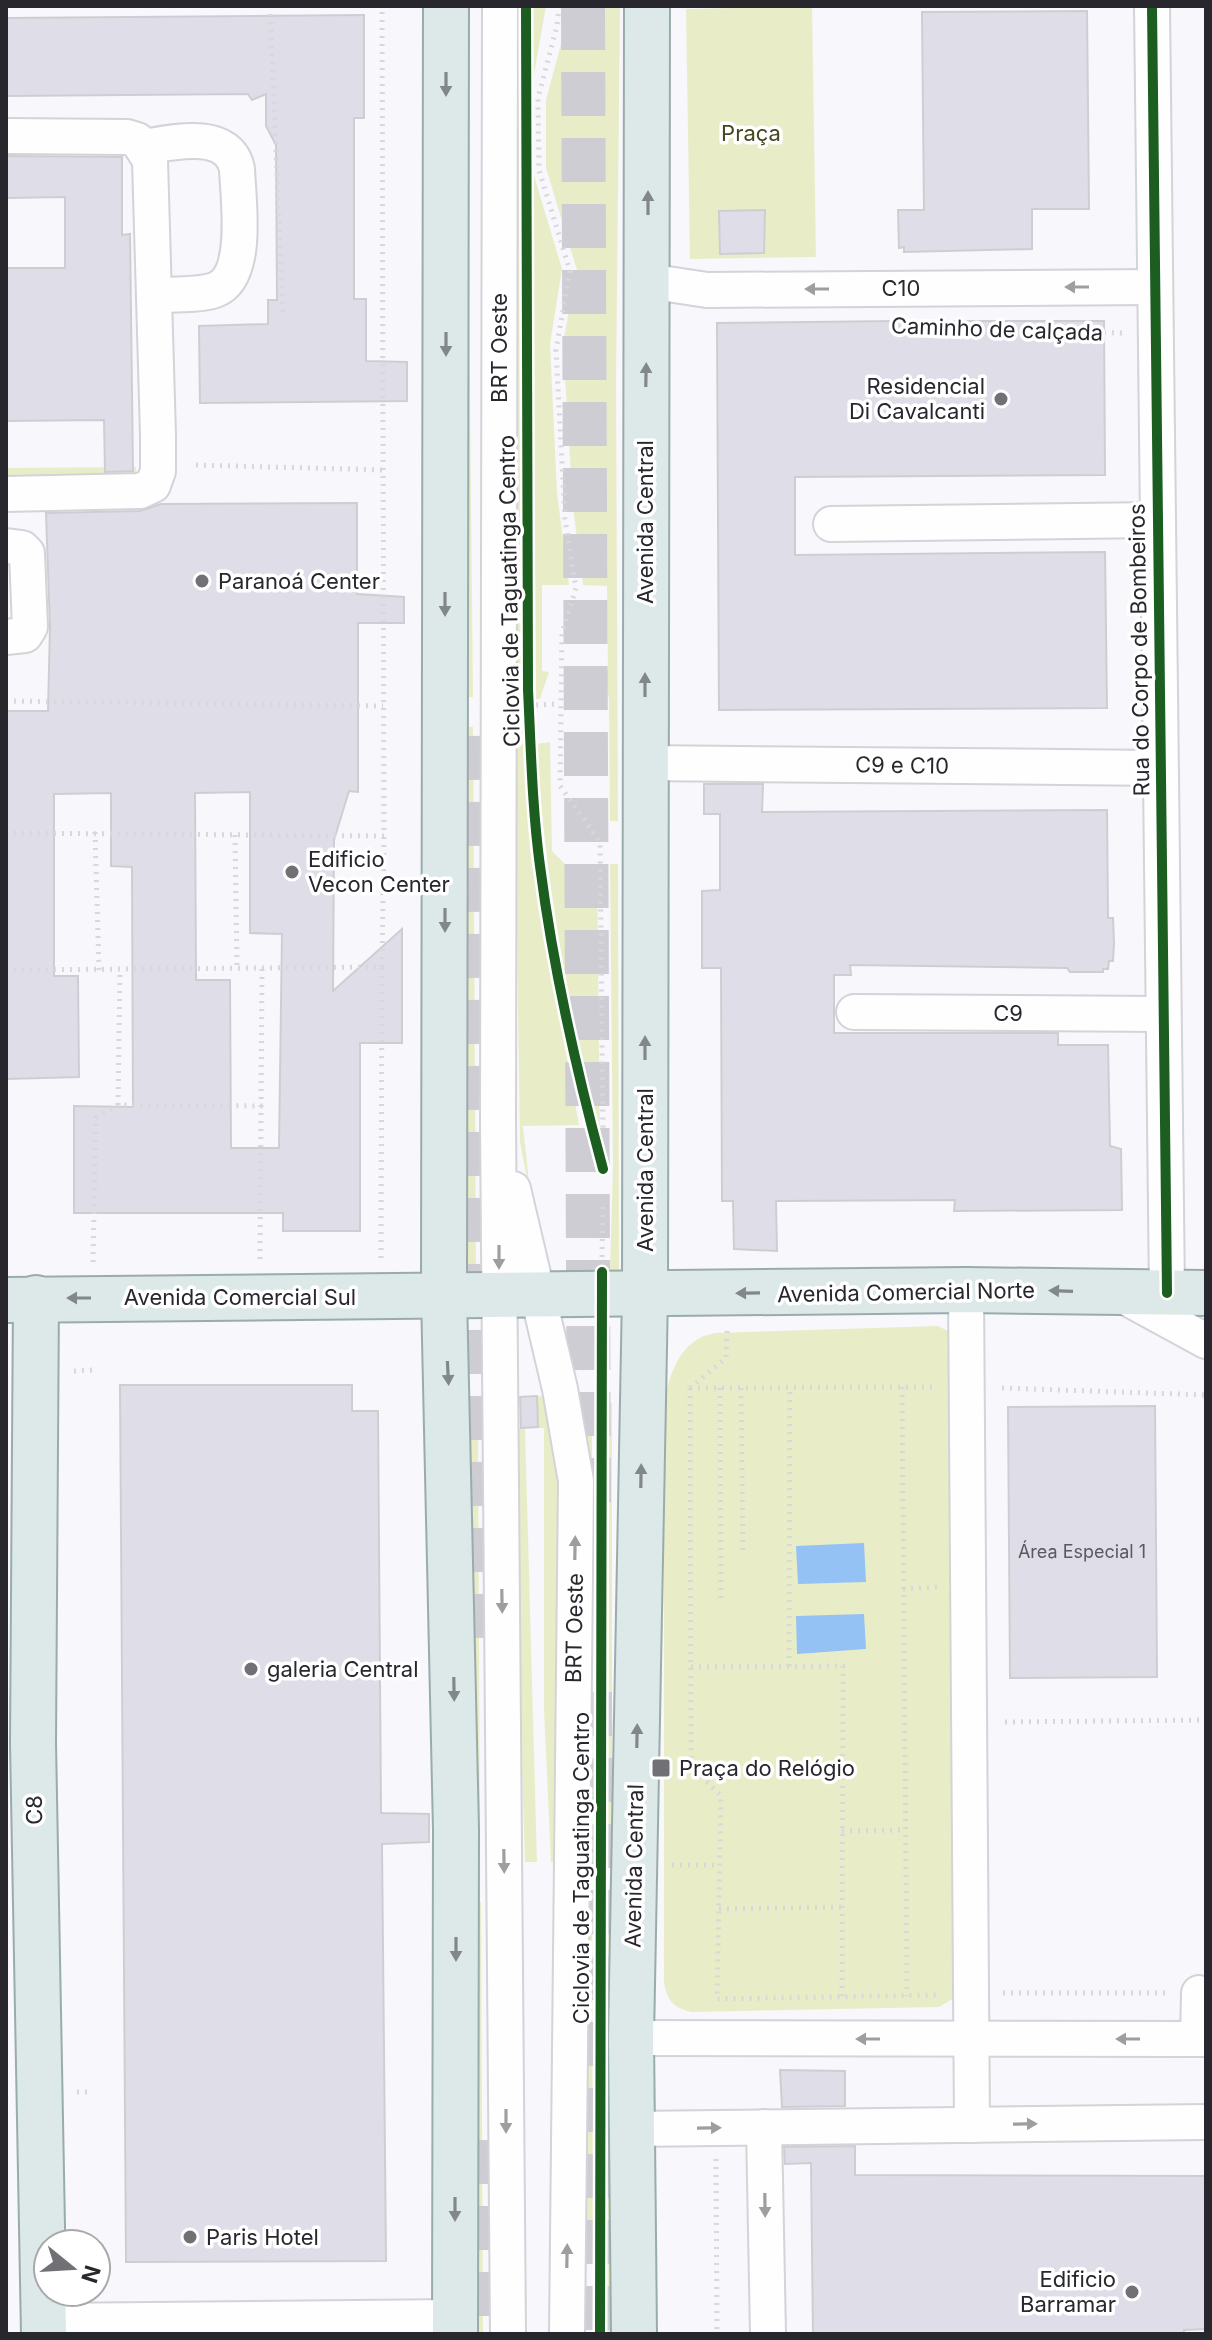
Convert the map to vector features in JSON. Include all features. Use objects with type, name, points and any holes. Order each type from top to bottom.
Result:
[{"type":"main road","points":[[446,6],[487,1294],[456,1830],[455,2326]]},
{"type":"main road","name":"Avenida Central","points":[[634,2334],[615,1288],[645,763],[647,6]]},
{"type":"main road","name":"Avenida Comercial Norte","points":[[487,1294],[615,1288],[1186,1293]]},
{"type":"main road","name":"Avenida Comercial Sul","points":[[21,1299],[487,1294]]},
{"type":"main road","name":"C8","points":[[21,1299],[20,1744],[44,2328]]},
{"type":"street","name":"BRT Oeste","points":[[500,6],[498,1123],[487,1294],[508,2334]]},
{"type":"street","name":"Rua do Corpo de Bombeiros","points":[[1152,6],[1162,1014],[1186,1293]]},
{"type":"street","points":[[6,136],[127,137],[144,147],[150,160],[158,435],[158,471],[153,485],[140,491],[6,494]]},
{"type":"street","points":[[144,147],[185,140],[209,142],[226,149],[235,159],[237,169],[238,249],[233,276],[214,290],[154,295]]},
{"type":"street","name":"C10","points":[[648,281],[707,290],[1155,287]]},
{"type":"street","points":[[831,524],[1157,520]]},
{"type":"street","points":[[6,546],[22,548],[27,553],[30,627],[25,635],[6,637]]},
{"type":"street","name":"C9 e C10","points":[[645,763],[1160,768]]},
{"type":"street","name":"C9","points":[[854,1012],[1162,1014]]},
{"type":"street","points":[[966,1290],[972,2125]]},
{"type":"street","points":[[1118,1293],[1206,1341]]},
{"type":"street","name":"BRT Oeste","points":[[487,1294],[560,1389],[576,1481],[567,2334]]},
{"type":"street","points":[[631,2038],[1202,2039],[1199,1993]]},
{"type":"street","points":[[631,2129],[1206,2122]]},
{"type":"street","points":[[764,2127],[768,2334]]},
{"type":"street","points":[[44,2328],[455,2326]]},
{"type":"path","points":[[270,6],[283,316]]},
{"type":"path","points":[[381,1271],[384,836],[382,6]]},
{"type":"path","points":[[559,6],[557,26],[538,98],[539,170],[570,271],[556,350],[565,519],[576,588],[562,633],[560,786],[600,842],[599,1139]]},
{"type":"path","points":[[526,100],[526,163]]},
{"type":"path","points":[[196,465],[383,470]]},
{"type":"path","points":[[6,701],[383,706]]},
{"type":"path","points":[[536,705],[560,704]]},
{"type":"path","points":[[95,832],[99,970]]},
{"type":"path","points":[[6,833],[384,836]]},
{"type":"path","points":[[235,835],[237,969]]},
{"type":"path","points":[[6,970],[382,967]]},
{"type":"path","points":[[260,1271],[264,1106],[262,968]]},
{"type":"path","points":[[118,1105],[120,970]]},
{"type":"path","points":[[93,1271],[96,1118],[118,1105],[264,1106]]},
{"type":"path","points":[[591,1126],[599,1139]]},
{"type":"path","points":[[603,1198],[615,1288]]},
{"type":"path","points":[[690,1388],[726,1358]]},
{"type":"path","points":[[1002,1402],[1002,1386],[1206,1395]]},
{"type":"path","points":[[789,1666],[790,1387]]},
{"type":"path","points":[[690,1388],[902,1387],[907,1996]]},
{"type":"path","points":[[690,1388],[691,1766],[721,1796],[717,1999],[1199,1993]]},
{"type":"path","points":[[720,1388],[721,1603]]},
{"type":"path","points":[[741,1388],[743,1554]]},
{"type":"path","points":[[691,1667],[843,1666],[842,1997]]},
{"type":"path","points":[[1005,1708],[1005,1724],[1206,1720]]},
{"type":"path","points":[[842,1831],[905,1830]]},
{"type":"path","points":[[668,1865],[719,1865]]},
{"type":"path","points":[[719,1909],[842,1907]]},
{"type":"path","points":[[715,2143],[717,2334]]},
{"type":"green space","points":[[463,6],[466,6],[473,697],[469,697]]},
{"type":"green space","points":[[511,6],[519,6],[523,691],[514,692]]},
{"type":"green space","points":[[531,6],[546,6],[531,91]]},
{"type":"green space","points":[[567,6],[620,6],[616,385],[618,821],[610,821],[609,699],[604,671],[608,670],[607,586],[583,585],[573,507],[563,343],[577,270],[546,168],[546,100],[568,18]]},
{"type":"green space","name":"Praça","points":[[812,6],[816,257],[690,259],[686,9]]},
{"type":"green space","points":[[532,169],[562,269],[550,344],[557,493],[569,585],[542,585],[542,671],[549,672],[540,699],[536,699]]},
{"type":"green space","points":[[136,467],[136,475],[6,476],[6,468]]},
{"type":"green space","points":[[468,727],[473,727],[476,1275],[458,1274]]},
{"type":"green space","points":[[514,731],[523,731],[531,859],[579,1125],[523,1126],[531,1200],[520,1142]]},
{"type":"green space","points":[[550,742],[552,851],[566,865],[597,864],[600,1147],[552,896],[536,744]]},
{"type":"green space","points":[[610,864],[618,864],[619,1271],[610,1271],[613,1168]]},
{"type":"green space","name":"Praça do Relógio","points":[[938,1326],[952,1333],[959,1987],[954,1998],[939,2007],[685,2010],[672,2002],[664,1982],[664,1398],[671,1376],[686,1348],[694,1341],[715,1333]]},
{"type":"green space","points":[[537,1396],[547,1396],[560,1484],[557,1863],[551,1862],[544,1709],[544,1428],[538,1428]]},
{"type":"green space","points":[[603,1403],[612,1403],[612,1858],[606,1858],[606,1412]]},
{"type":"green space","points":[[576,1404],[592,1404],[592,1854],[586,1855]]},
{"type":"green space","points":[[460,1428],[478,1428],[480,1851],[476,1852]]},
{"type":"green space","points":[[511,1428],[525,1428],[537,1862],[525,1862]]},
{"type":"green space","points":[[592,1893],[593,2244],[586,2250],[585,1894]]},
{"type":"green space","points":[[606,1895],[611,1896],[612,2334],[606,2334]]},
{"type":"green space","points":[[481,1902],[483,2334],[473,2334],[471,1903]]},
{"type":"water","points":[[864,1543],[866,1582],[798,1584],[796,1546]]},
{"type":"water","points":[[864,1614],[866,1649],[797,1654],[796,1616]]},
{"type":"building","points":[[1087,11],[1089,209],[1032,209],[1032,249],[904,252],[904,247],[899,248],[898,210],[924,210],[922,12]]},
{"type":"building","points":[[364,15],[364,118],[354,118],[354,299],[366,299],[366,361],[407,362],[407,401],[200,403],[199,326],[268,324],[268,300],[277,300],[276,145],[266,126],[266,94],[252,100],[248,94],[6,96],[6,18]]},
{"type":"building","points":[[6,156],[122,157],[122,235],[130,234],[133,471],[105,472],[104,420],[6,421],[6,268],[65,268],[65,197],[6,198]]},
{"type":"building","points":[[765,210],[764,253],[720,254],[719,211]]},
{"type":"building","points":[[1104,321],[1105,475],[795,477],[795,555],[1105,552],[1107,708],[719,710],[717,323]]},
{"type":"building","points":[[357,503],[357,594],[404,597],[404,623],[358,623],[358,792],[349,791],[334,840],[333,991],[402,929],[402,1043],[360,1043],[360,1231],[283,1231],[283,1213],[74,1213],[74,1106],[133,1107],[132,867],[111,866],[111,793],[54,794],[54,976],[78,976],[79,1077],[6,1079],[6,711],[48,711],[50,626],[46,513],[140,511],[161,504]],"holes":[[[250,792],[250,933],[282,934],[279,1148],[231,1148],[230,980],[196,980],[195,793]]]},
{"type":"building","points":[[704,784],[763,784],[762,812],[1107,810],[1108,918],[1113,918],[1114,943],[1113,961],[1109,961],[1108,969],[1103,969],[1103,972],[1070,972],[1067,968],[850,965],[851,975],[834,975],[834,1033],[1058,1033],[1058,1045],[1108,1045],[1110,1146],[1121,1149],[1122,1210],[954,1211],[955,1200],[776,1201],[777,1251],[734,1249],[733,1201],[722,1201],[721,968],[702,968],[702,891],[720,890],[720,814],[704,814]]},
{"type":"building","points":[[120,1385],[352,1385],[352,1411],[378,1411],[381,1813],[429,1814],[429,1842],[382,1844],[386,2261],[126,2262]]},
{"type":"building","points":[[537,1396],[538,1427],[521,1428],[520,1397]]},
{"type":"building","points":[[1155,1406],[1157,1677],[1010,1678],[1008,1407]]},
{"type":"building","points":[[780,2070],[845,2071],[845,2106],[782,2107]]},
{"type":"building","points":[[855,2146],[855,2175],[1206,2176],[1206,2329],[1184,2330],[1184,2334],[813,2334],[811,2163],[785,2164],[784,2147]]},
{"type":"tunnel","points":[[583,6],[589,1516]]},
{"type":"tunnel","points":[[466,736],[473,1656]]},
{"type":"tunnel","points":[[590,1692],[593,2334]]},
{"type":"tunnel","points":[[477,2140],[478,2334]]},
{"type":"cycle path","name":"Ciclovia de Taguatinga Centro","points":[[526,6],[528,690],[533,800],[545,904],[559,980],[603,1169]]},
{"type":"cycle path","points":[[1152,6],[1167,1293]]},
{"type":"cycle path","name":"Ciclovia de Taguatinga Centro","points":[[600,2334],[602,1272]]},
{"type":"place","name":"Residencial Di Cavalcanti","points":[[1001,399]]},
{"type":"place","name":"Paranoá Center","points":[[202,581]]},
{"type":"place","name":"Edificio Vecon Center","points":[[292,872]]},
{"type":"place","name":"galeria Central","points":[[251,1669]]},
{"type":"place","name":"Praça do Relógio","points":[[661,1768]]},
{"type":"place","name":"Paris Hotel","points":[[190,2237]]},
{"type":"place","name":"Edificio Barramar","points":[[1132,2292]]}]
